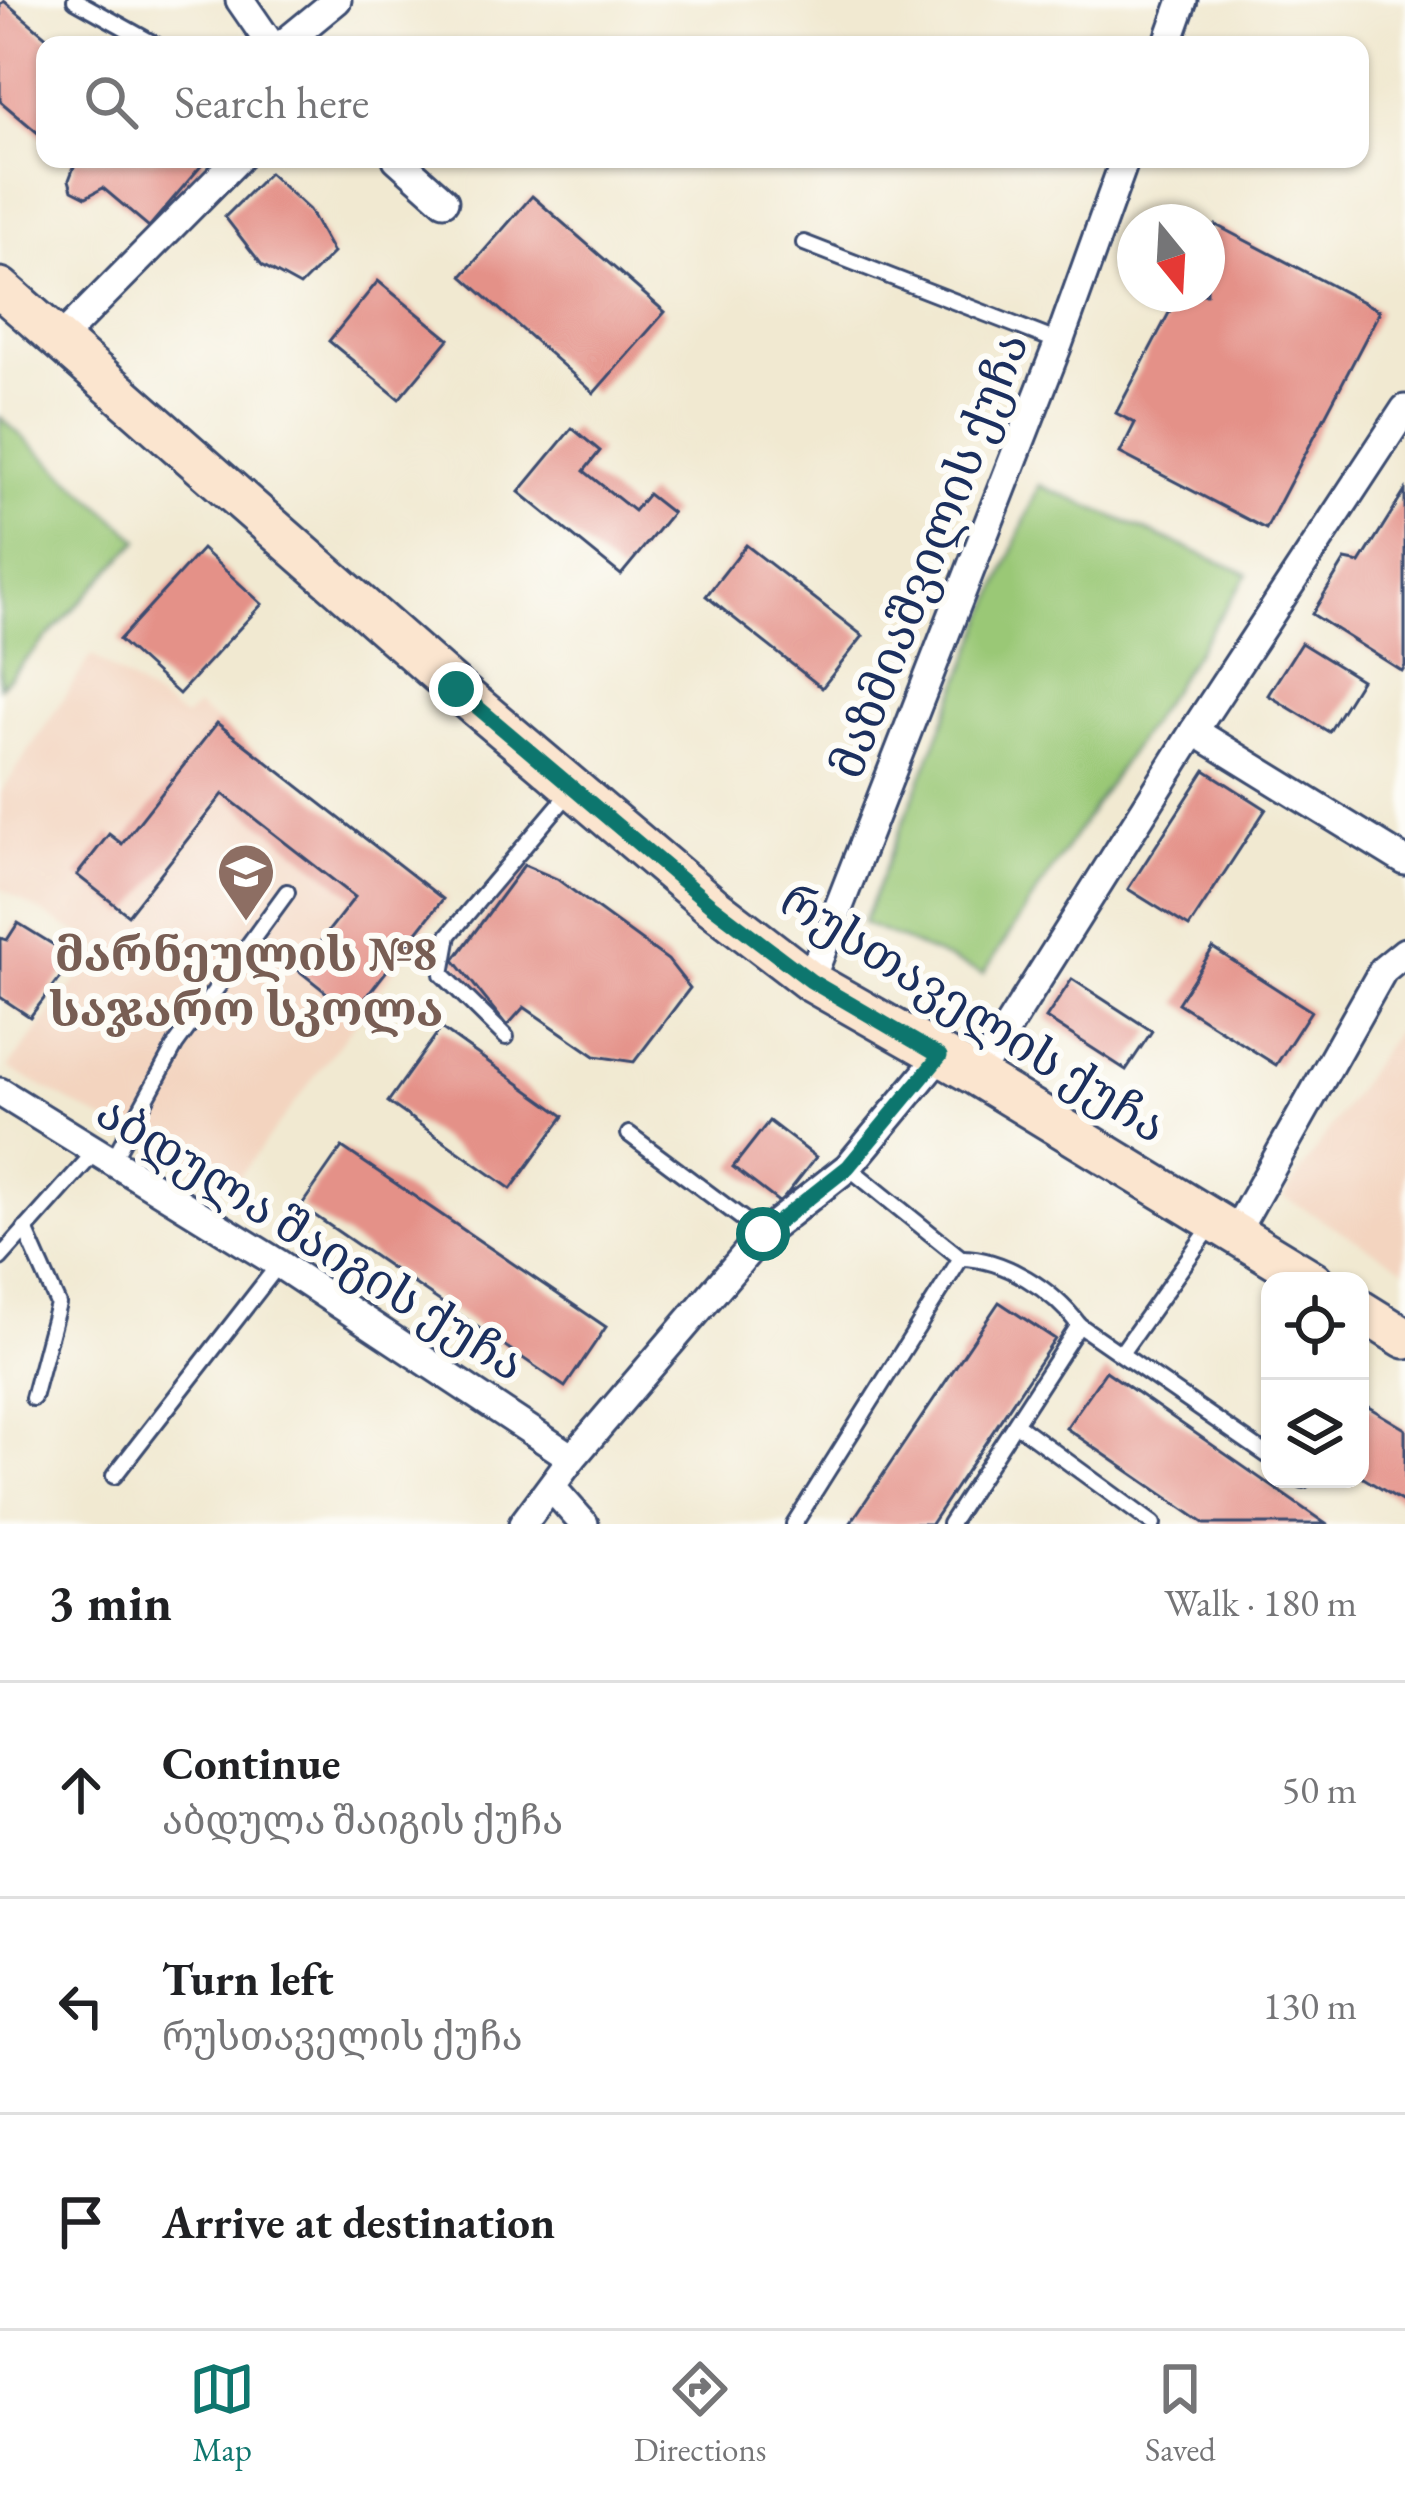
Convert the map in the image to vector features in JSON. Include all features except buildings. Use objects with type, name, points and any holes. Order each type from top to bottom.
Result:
[{"type":"main road","name":"რუსთაველის ქუჩა","points":[[0,288],[573,788],[711,905],[811,981],[1298,1272]]},
{"type":"main road","points":[[1369,1316],[1405,1338]]},
{"type":"street","points":[[240,0],[266,36]]},
{"type":"street","points":[[293,36],[338,0]]},
{"type":"street","points":[[1170,36],[1183,0]]},
{"type":"street","points":[[59,340],[229,168]]},
{"type":"street","points":[[407,168],[444,201]]},
{"type":"street","name":"მაზმიაშვილის ქუჩა","points":[[811,981],[1122,168]]},
{"type":"street","points":[[977,1076],[1194,731],[1405,409]]},
{"type":"street","points":[[1194,731],[1405,861]]},
{"type":"street","points":[[1225,1227],[1383,970],[1405,952]]},
{"type":"street","points":[[523,1524],[572,1458],[763,1234],[848,1167],[940,1056]]},
{"type":"street","name":"აბდულა შაიგის ქუჩა","points":[[0,1091],[279,1264],[572,1458]]},
{"type":"street","points":[[553,1489],[584,1524]]},
{"type":"lane","points":[[75,0],[140,36]]},
{"type":"lane","points":[[804,243],[1059,342]]},
{"type":"lane","points":[[506,1037],[442,974],[443,950],[449,935],[573,788]]},
{"type":"lane","points":[[0,1258],[102,1158],[176,1044],[287,892]]},
{"type":"lane","points":[[629,1134],[763,1234]]},
{"type":"lane","points":[[848,1167],[961,1258],[988,1258],[1063,1304],[1079,1325],[1261,1450]]},
{"type":"lane","points":[[1123,1352],[1225,1227]]},
{"type":"lane","points":[[26,1229],[58,1304],[33,1397]]},
{"type":"lane","points":[[794,1524],[961,1258]]},
{"type":"lane","points":[[115,1476],[279,1264]]},
{"type":"lane","points":[[950,1524],[1079,1325]]},
{"type":"lane","points":[[1016,1424],[1154,1524]]},
{"type":"shaded area","name":"მარნეულის №8 საჯარო სკოლა","points":[[92,655],[184,718],[197,707],[449,898],[230,1189],[8,1068],[102,948],[0,888],[0,794]]},
{"type":"shaded area","points":[[1405,1017],[1405,1269],[1284,1197]]},
{"type":"green space","points":[[0,417],[139,540],[0,687]]},
{"type":"green space","points":[[1039,485],[1248,574],[983,974],[863,923]]},
{"type":"place","name":"მარნეულის №8 საჯარო სკოლა","points":[[246,923]]},
{"type":"route","points":[[456,689],[711,905],[811,981],[940,1056],[848,1167],[763,1234]]}]
